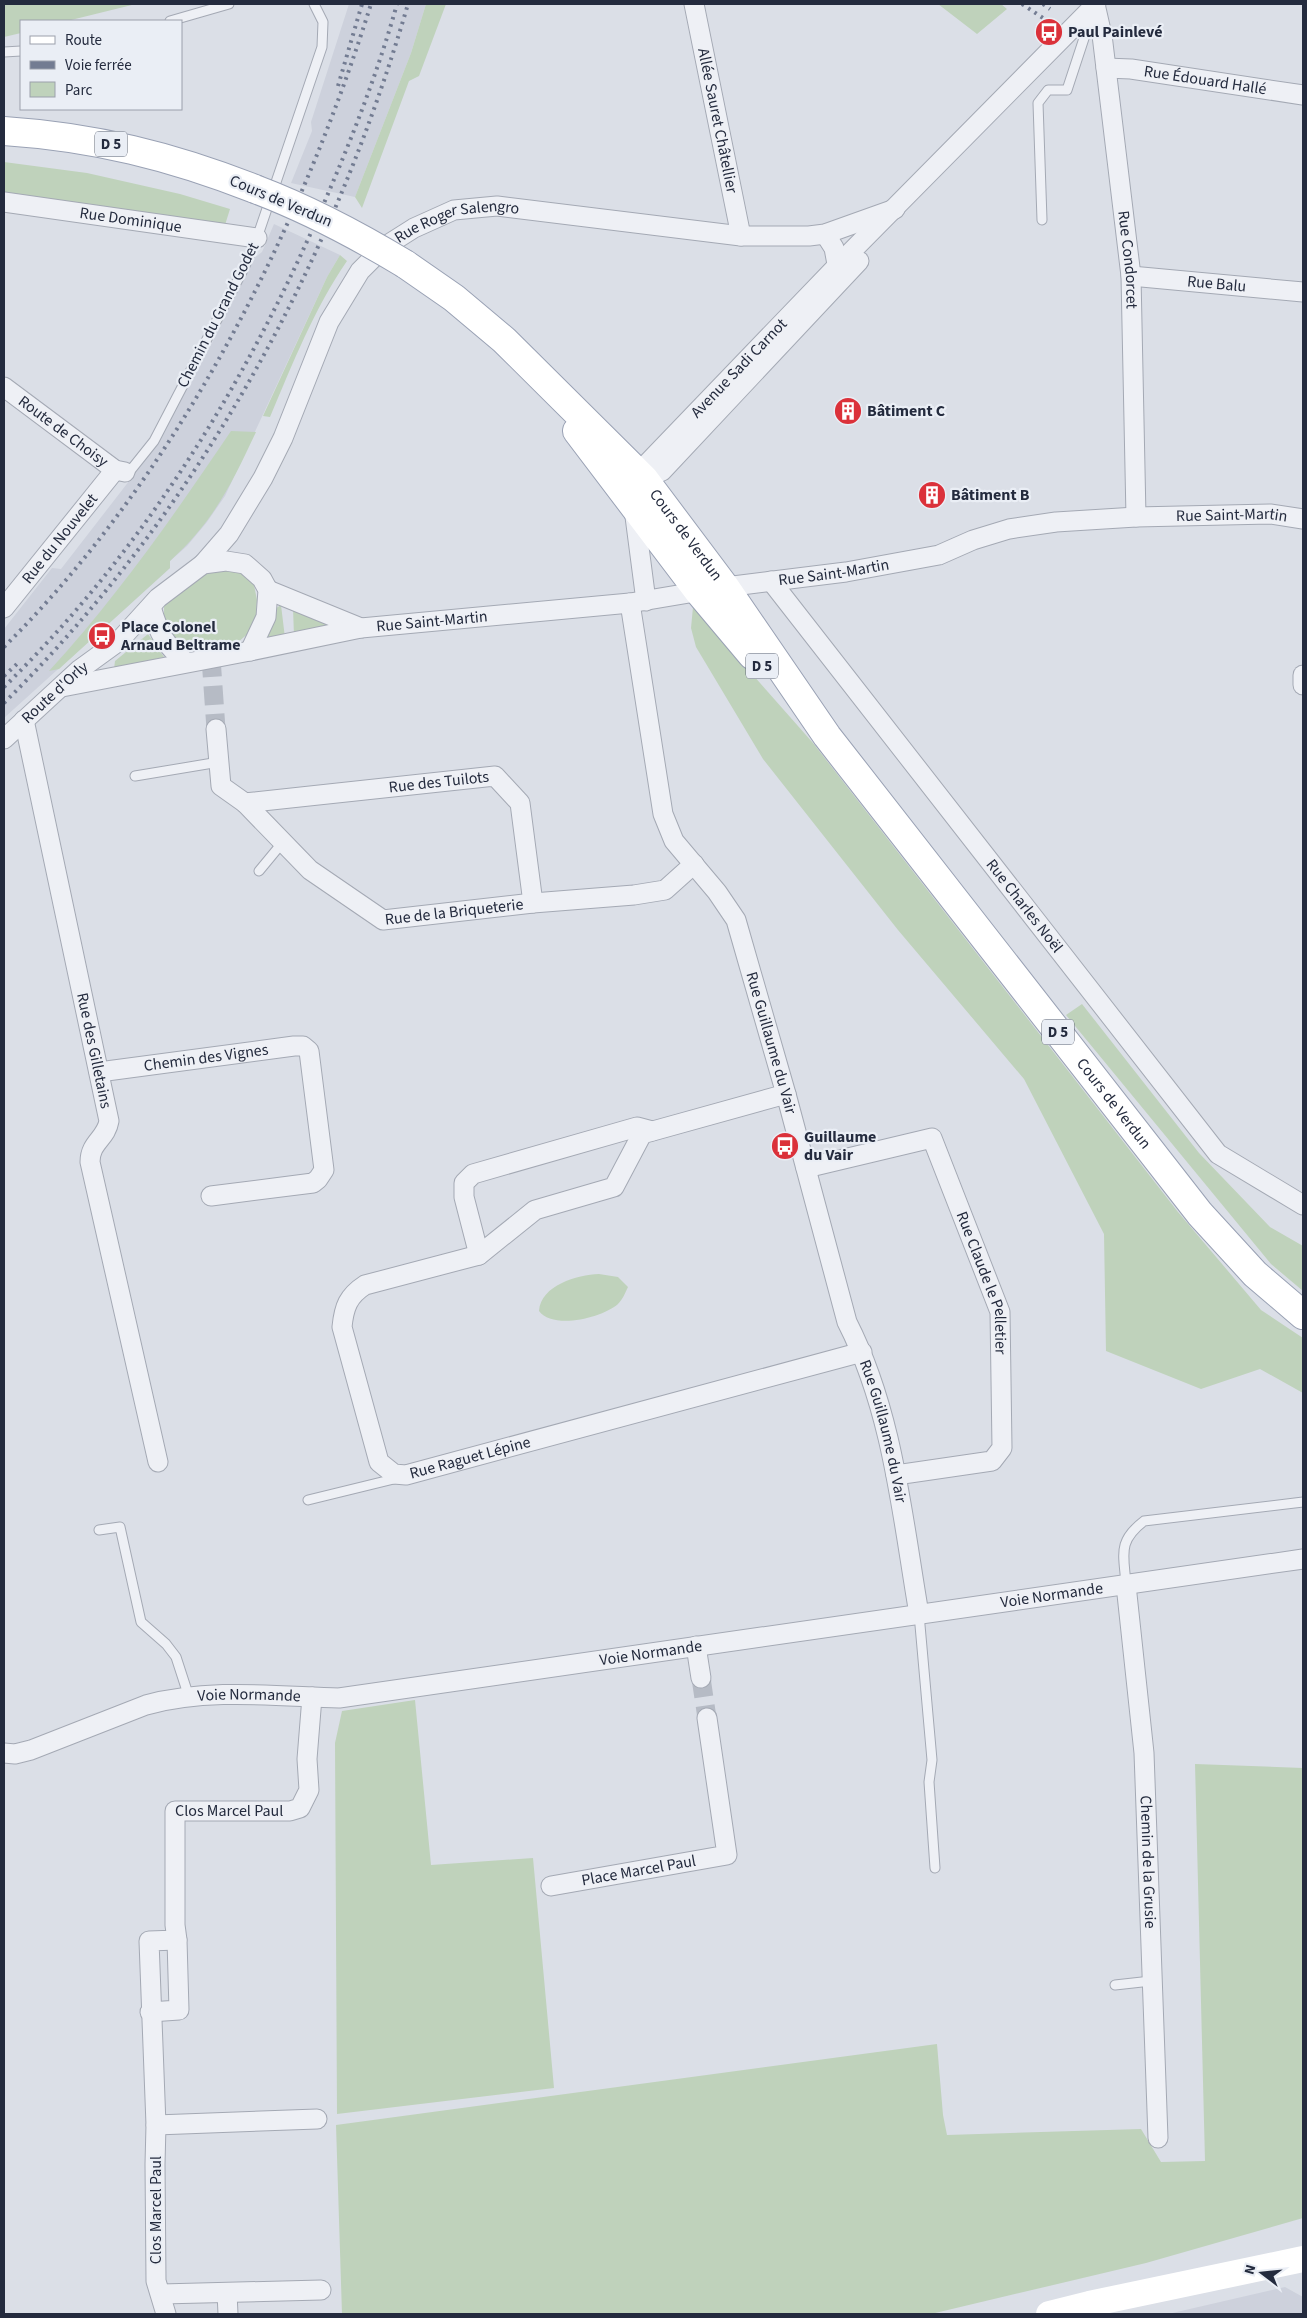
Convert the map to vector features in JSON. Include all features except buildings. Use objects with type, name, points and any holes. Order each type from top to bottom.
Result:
[{"type":"main road","name":"Cours de Verdun","points":[[4,131],[36,133],[117,145],[215,173],[287,201],[346,229],[406,264],[454,298],[520,356],[647,484],[712,590],[1200,1214],[1255,1274],[1303,1315]]},
{"type":"main road","name":"Cours de Verdun","points":[[520,356],[603,465],[647,484]]},
{"type":"main road","points":[[1049,2314],[1303,2259]]},
{"type":"street","name":"Allée Sauret Châtellier","points":[[694,4],[741,236]]},
{"type":"street","name":"Rue Condorcet","points":[[1095,4],[1102,35],[1131,276],[1136,517]]},
{"type":"street","name":"Avenue Sadi Carnot","points":[[647,484],[895,209],[1095,4]]},
{"type":"street","name":"Rue Édouard Hallé","points":[[1106,68],[1131,69],[1303,95]]},
{"type":"street","name":"Rue Dominique","points":[[4,202],[257,238]]},
{"type":"street","name":"Rue Roger Salengro","points":[[203,564],[229,534],[263,478],[283,438],[329,322],[360,271],[384,247],[414,228],[454,210],[497,206],[741,236],[808,236],[825,234],[895,209]]},
{"type":"street","points":[[825,234],[834,248],[839,273]]},
{"type":"street","name":"Rue Balu","points":[[1131,276],[1303,292]]},
{"type":"street","name":"Route de Choisy","points":[[4,387],[120,471]]},
{"type":"street","name":"Rue du Nouvelet","points":[[4,608],[120,471]]},
{"type":"street","name":"Rue Guillaume du Vair","points":[[647,484],[638,602],[663,814],[674,841],[718,892],[736,920],[786,1094],[847,1322],[862,1352],[876,1389],[896,1475],[919,1614]]},
{"type":"street","name":"Rue Saint-Martin","points":[[250,652],[361,628],[638,602],[772,581],[846,572],[939,555],[985,536],[1024,526],[1136,517],[1270,514],[1303,519]]},
{"type":"street","points":[[62,687],[186,662],[250,652],[266,617],[268,590],[262,579],[245,564],[226,561],[203,564],[158,598],[150,607],[157,628],[168,648],[186,662]]},
{"type":"street","name":"Rue Charles Noël","points":[[772,581],[1218,1154],[1303,1205]]},
{"type":"street","name":"Rue Saint-Martin","points":[[268,590],[361,628]]},
{"type":"street","name":"Route d'Orly","points":[[4,739],[79,670],[119,642],[150,607]]},
{"type":"street","points":[[1303,675],[1303,685]]},
{"type":"street","name":"Rue des Gilletains","points":[[24,720],[109,1120],[108,1129],[94,1145],[90,1153],[90,1162],[158,1462]]},
{"type":"street","name":"Rue de la Briqueterie","points":[[216,729],[221,786],[245,803],[310,870],[382,920],[533,903],[634,896],[665,890],[694,864]]},
{"type":"street","name":"Rue des Tuilots","points":[[245,803],[495,776],[520,803],[533,903]]},
{"type":"street","name":"Chemin des Vignes","points":[[99,1072],[294,1046],[303,1046],[309,1051],[324,1170],[318,1179],[313,1183],[211,1196]]},
{"type":"street","name":"Rue Raguet Lépine","points":[[786,1094],[642,1134],[614,1187],[535,1210],[479,1255],[365,1285],[355,1292],[348,1300],[343,1313],[342,1327],[379,1462],[394,1474],[406,1476],[862,1352]]},
{"type":"street","name":"Rue Raguet Lépine","points":[[479,1255],[464,1197],[464,1183],[473,1174],[637,1127],[652,1131]]},
{"type":"street","name":"Rue Claude le Pelletier","points":[[806,1168],[932,1138],[1000,1312],[1002,1448],[992,1462],[896,1475]]},
{"type":"street","name":"Voie Normande","points":[[4,1753],[15,1754],[31,1750],[146,1705],[164,1700],[251,1694],[339,1698],[1303,1559]]},
{"type":"street","name":"Chemin de la Grusie","points":[[1126,1585],[1144,1753],[1150,1982],[1158,2138]]},
{"type":"street","points":[[696,1646],[701,1678]]},
{"type":"street","name":"Clos Marcel Paul","points":[[150,2012],[179,2010],[175,1925],[175,1812],[290,1811],[300,1808],[309,1790],[308,1759],[312,1697]]},
{"type":"street","name":"Place Marcel Paul","points":[[551,1886],[727,1855],[706,1718]]},
{"type":"street","name":"Clos Marcel Paul","points":[[166,2314],[156,2281],[154,2164],[156,2125],[150,2012],[149,1941],[177,1940]]},
{"type":"street","points":[[156,2125],[318,2119]]},
{"type":"street","points":[[161,2294],[321,2290]]},
{"type":"street","points":[[227,2293],[228,2314]]},
{"type":"lane","points":[[173,20],[229,4]]},
{"type":"lane","name":"Chemin du Grand Godet","points":[[120,471],[130,471],[154,440],[244,268],[257,238],[322,47],[323,22],[314,4]]},
{"type":"lane","points":[[1042,220],[1038,103],[1048,90],[1067,90],[1095,4]]},
{"type":"lane","points":[[4,52],[20,51]]},
{"type":"lane","points":[[135,776],[219,762]]},
{"type":"lane","points":[[259,872],[283,842]]},
{"type":"lane","points":[[308,1500],[406,1476]]},
{"type":"lane","points":[[1126,1585],[1124,1546],[1130,1532],[1144,1521],[1303,1502]]},
{"type":"lane","points":[[99,1530],[120,1526],[142,1622],[166,1644],[176,1657],[190,1698]]},
{"type":"lane","points":[[919,1614],[932,1760],[929,1782],[935,1868]]},
{"type":"lane","points":[[1116,1984],[1150,1982]]},
{"type":"shaded area","points":[[349,4],[426,4],[411,53],[355,197],[291,183],[312,131],[311,122]]},
{"type":"shaded area","points":[[274,224],[340,255],[327,277],[225,496],[187,546],[170,561],[170,568],[4,718],[4,629],[52,568],[61,569],[150,454],[212,343],[253,259],[262,252]]},
{"type":"shaded area","points":[[1285,2287],[1303,2297],[1303,2314],[1168,2314]]},
{"type":"green space","points":[[4,4],[136,4],[71,20],[20,20],[20,33],[4,37]]},
{"type":"green space","points":[[426,4],[446,4],[419,76],[409,81],[362,208],[355,197],[411,53]]},
{"type":"green space","points":[[938,4],[1001,4],[1007,9],[977,34]]},
{"type":"green space","points":[[4,162],[87,173],[180,194],[230,209],[225,225],[4,193]]},
{"type":"green space","points":[[340,255],[347,261],[314,317],[270,417],[263,416],[327,277]]},
{"type":"green space","points":[[231,431],[256,432],[229,486],[210,517],[170,561],[170,568],[59,669],[49,671],[122,584]]},
{"type":"green space","points":[[223,567],[238,570],[254,585],[257,600],[256,615],[251,631],[237,643],[196,652],[187,649],[177,641],[164,619],[164,603],[199,573]]},
{"type":"green space","points":[[281,605],[285,638],[266,643],[267,626],[270,617],[276,608]]},
{"type":"green space","points":[[693,607],[813,743],[1178,1212],[1261,1310],[1303,1338],[1303,1393],[1260,1369],[1201,1389],[1106,1351],[1104,1234],[1024,1079],[898,930],[763,759],[696,647],[691,628]]},
{"type":"green space","points":[[293,608],[337,623],[294,636]]},
{"type":"green space","points":[[148,634],[164,657],[114,669],[115,661]]},
{"type":"green space","points":[[1082,1004],[1199,1153],[1270,1227],[1303,1246],[1303,1291],[1271,1264],[1066,1015]]},
{"type":"green space","points":[[599,1274],[618,1277],[628,1287],[620,1302],[611,1309],[590,1317],[566,1321],[546,1317],[539,1311],[541,1302],[553,1288],[571,1279]]},
{"type":"green space","points":[[415,1700],[431,1865],[533,1858],[554,2088],[337,2114],[335,1743],[342,1711]]},
{"type":"green space","points":[[1195,1764],[1303,1768],[1303,2218],[1146,2263],[931,2314],[342,2314],[336,2125],[937,2044],[943,2115],[947,2135],[1141,2129],[1161,2162],[1205,2161]]},
{"type":"tunnel","points":[[211,658],[216,729]]},
{"type":"tunnel","points":[[701,1678],[707,1718]]},
{"type":"railway","points":[[338,86],[362,4]]},
{"type":"railway","points":[[4,647],[66,579],[124,506],[177,429],[225,347],[269,263],[308,177],[342,91],[371,4]]},
{"type":"railway","points":[[4,687],[55,634],[102,579],[188,461],[226,399],[294,270],[324,203],[364,105],[382,55],[397,4]]},
{"type":"railway","points":[[4,703],[74,629],[138,549],[197,466],[250,379],[298,289],[340,196],[377,101],[408,4]]},
{"type":"railway","points":[[1022,4],[1043,18]]},
{"type":"railway","points":[[1043,4],[1050,9]]},
{"type":"railway","points":[[4,676],[18,663]]},
{"type":"place","name":"Paul Painlevé","points":[[1049,32]]},
{"type":"place","name":"Bâtiment C","points":[[848,411]]},
{"type":"place","name":"Bâtiment B","points":[[932,495]]},
{"type":"place","name":"Place Colonel Arnaud Beltrame","points":[[102,636]]},
{"type":"place","name":"Guillaume du Vair","points":[[785,1146]]}]
